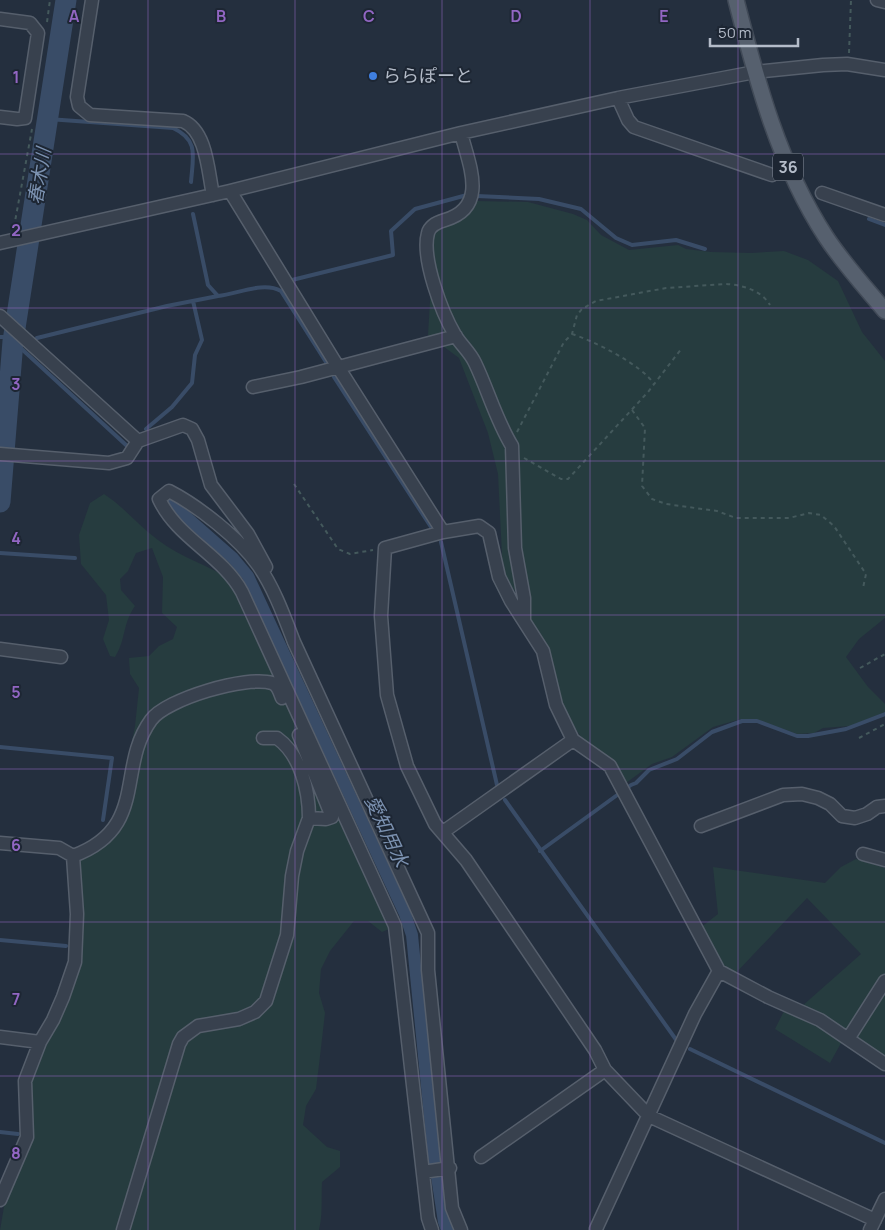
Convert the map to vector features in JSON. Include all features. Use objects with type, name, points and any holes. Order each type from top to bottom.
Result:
[{"type":"main road","name":"36","points":[[736,0],[755,72],[785,160],[826,238],[885,311]]},
{"type":"street","points":[[92,0],[77,97],[79,106],[90,115],[183,121],[190,124],[200,138],[213,194]]},
{"type":"street","points":[[877,0],[885,2]]},
{"type":"street","points":[[0,19],[30,23],[38,33],[25,118],[17,120],[0,117]]},
{"type":"street","points":[[0,243],[14,235],[42,234],[230,191],[461,133],[618,98],[755,72],[847,64],[885,70]]},
{"type":"street","points":[[618,98],[628,120],[634,127],[772,175]]},
{"type":"street","points":[[461,133],[473,184],[472,198],[468,206],[461,213],[438,222],[430,228],[427,234],[429,264],[446,315],[456,336],[474,360],[511,448],[515,548],[524,598],[524,618]]},
{"type":"street","points":[[230,191],[338,367],[443,532]]},
{"type":"street","points":[[822,192],[885,215]]},
{"type":"street","points":[[5,321],[138,441]]},
{"type":"street","points":[[253,387],[456,336]]},
{"type":"street","points":[[0,454],[109,463],[127,458],[138,441],[183,425],[192,428],[198,440],[212,485],[248,534],[274,582],[280,606]]},
{"type":"street","points":[[432,1230],[423,1172],[396,926],[235,579],[173,521],[159,499],[169,491],[192,503],[231,537],[257,564],[280,606],[302,660],[428,933],[428,970],[450,1168],[452,1208],[460,1230]]},
{"type":"street","points":[[885,1064],[820,1020],[768,997],[719,971],[610,766],[573,740],[556,705],[543,651],[524,618],[511,601],[500,577],[489,534],[479,526],[443,532],[386,548],[381,616],[387,695],[407,766],[428,812],[466,860],[595,1050],[605,1070],[649,1116],[874,1226],[885,1199]]},
{"type":"street","points":[[0,648],[61,657]]},
{"type":"street","points":[[73,856],[89,850],[104,840],[117,823],[130,790],[140,736],[152,718],[185,698],[244,682],[271,683],[278,688],[332,817],[326,819],[309,818]]},
{"type":"street","points":[[123,1230],[174,1057],[184,1036],[198,1026],[229,1022],[255,1012],[266,1001],[287,935],[292,876],[297,851],[309,818],[308,791],[292,756],[277,738],[263,738]]},
{"type":"street","points":[[443,832],[573,740]]},
{"type":"street","points":[[701,826],[783,795],[802,794],[818,798],[830,804],[842,816],[855,818],[867,814],[876,807],[885,806]]},
{"type":"street","points":[[0,843],[59,848],[73,856]]},
{"type":"street","points":[[863,854],[885,860]]},
{"type":"street","points":[[0,1200],[27,1137],[25,1081],[40,1042],[53,1020],[75,962],[77,914],[73,856]]},
{"type":"street","points":[[596,1229],[695,1014],[719,971]]},
{"type":"street","points":[[848,1039],[885,981]]},
{"type":"street","points":[[0,1037],[40,1042]]},
{"type":"street","points":[[482,1157],[605,1070]]},
{"type":"street","points":[[423,1172],[450,1168]]},
{"type":"path","points":[[47,22],[50,0]]},
{"type":"path","points":[[849,53],[851,0]]},
{"type":"path","points":[[14,235],[33,123]]},
{"type":"path","points":[[682,348],[632,410],[568,479],[561,479],[520,456],[511,448],[564,342],[572,334],[577,315],[587,305],[640,291],[737,285],[764,296],[770,305]]},
{"type":"path","points":[[572,334],[590,340],[642,370],[654,384]]},
{"type":"path","points":[[632,410],[645,428],[642,486],[652,499],[666,504],[717,511],[736,518],[789,518],[809,513],[821,515],[834,526],[866,574],[863,588]]},
{"type":"path","points":[[294,484],[338,549],[350,554],[386,548]]},
{"type":"path","points":[[860,668],[885,654]]},
{"type":"path","points":[[859,738],[885,724]]},
{"type":"green space","points":[[477,201],[528,202],[573,214],[587,220],[601,235],[629,250],[678,245],[686,249],[711,252],[751,253],[784,251],[808,260],[838,281],[862,332],[885,361],[885,618],[859,639],[846,657],[868,687],[885,704],[885,712],[850,726],[823,728],[814,733],[797,734],[755,719],[741,719],[713,727],[672,757],[652,764],[626,783],[608,756],[586,743],[569,721],[529,620],[529,610],[503,575],[498,474],[488,433],[459,358],[428,335],[434,234],[463,218]]},
{"type":"green space","points":[[104,494],[151,535],[167,546],[233,581],[389,929],[382,932],[368,921],[354,921],[330,951],[321,969],[319,993],[325,1013],[316,1089],[306,1106],[303,1125],[327,1147],[340,1151],[340,1167],[322,1182],[319,1230],[0,1230],[5,1201],[30,1139],[33,1117],[30,1095],[31,1078],[75,981],[78,861],[111,821],[121,800],[135,726],[139,688],[130,674],[129,658],[149,656],[159,646],[173,639],[177,627],[162,613],[163,577],[152,548],[136,553],[128,571],[120,579],[121,590],[135,606],[115,657],[110,656],[103,639],[109,620],[106,595],[81,564],[79,535],[90,503]]},
{"type":"green space","points":[[856,859],[885,868],[885,1069],[846,1034],[830,1063],[775,1029],[785,1009],[801,1007],[861,954],[807,898],[734,975],[721,967],[700,928],[718,914],[713,867],[825,883],[841,867]]},
{"type":"waterway","name":"春木川","points":[[0,502],[13,341],[66,0]]},
{"type":"waterway","points":[[48,119],[173,128],[187,138],[191,144],[193,157],[191,182]]},
{"type":"waterway","points":[[292,280],[393,255],[391,231],[415,209],[467,195]]},
{"type":"waterway","points":[[477,196],[539,199],[581,209],[616,238],[632,245],[676,240],[705,249]]},
{"type":"waterway","points":[[193,214],[208,285],[218,296],[266,287],[281,291],[326,362]]},
{"type":"waterway","points":[[869,219],[885,225]]},
{"type":"waterway","points":[[37,338],[167,306],[218,296]]},
{"type":"waterway","points":[[146,429],[172,407],[192,383],[195,355],[202,340],[193,301]]},
{"type":"waterway","points":[[0,337],[6,337],[13,341],[126,445]]},
{"type":"waterway","points":[[334,377],[431,527]]},
{"type":"waterway","name":"愛知用水","points":[[167,500],[233,558],[248,576],[405,914],[412,935],[434,1157],[444,1222],[447,1230]]},
{"type":"waterway","points":[[441,542],[497,785]]},
{"type":"waterway","points":[[0,553],[75,558]]},
{"type":"waterway","points":[[540,851],[636,783],[649,770],[677,759],[712,732],[742,721],[757,721],[797,736],[808,736],[846,729],[885,714]]},
{"type":"waterway","points":[[0,747],[112,758],[103,820]]},
{"type":"waterway","points":[[505,800],[677,1041]]},
{"type":"waterway","points":[[0,940],[66,946]]},
{"type":"waterway","points":[[690,1049],[885,1143]]},
{"type":"waterway","points":[[0,1132],[18,1134]]},
{"type":"place","name":"ららぽーと","points":[[373,76]]}]
